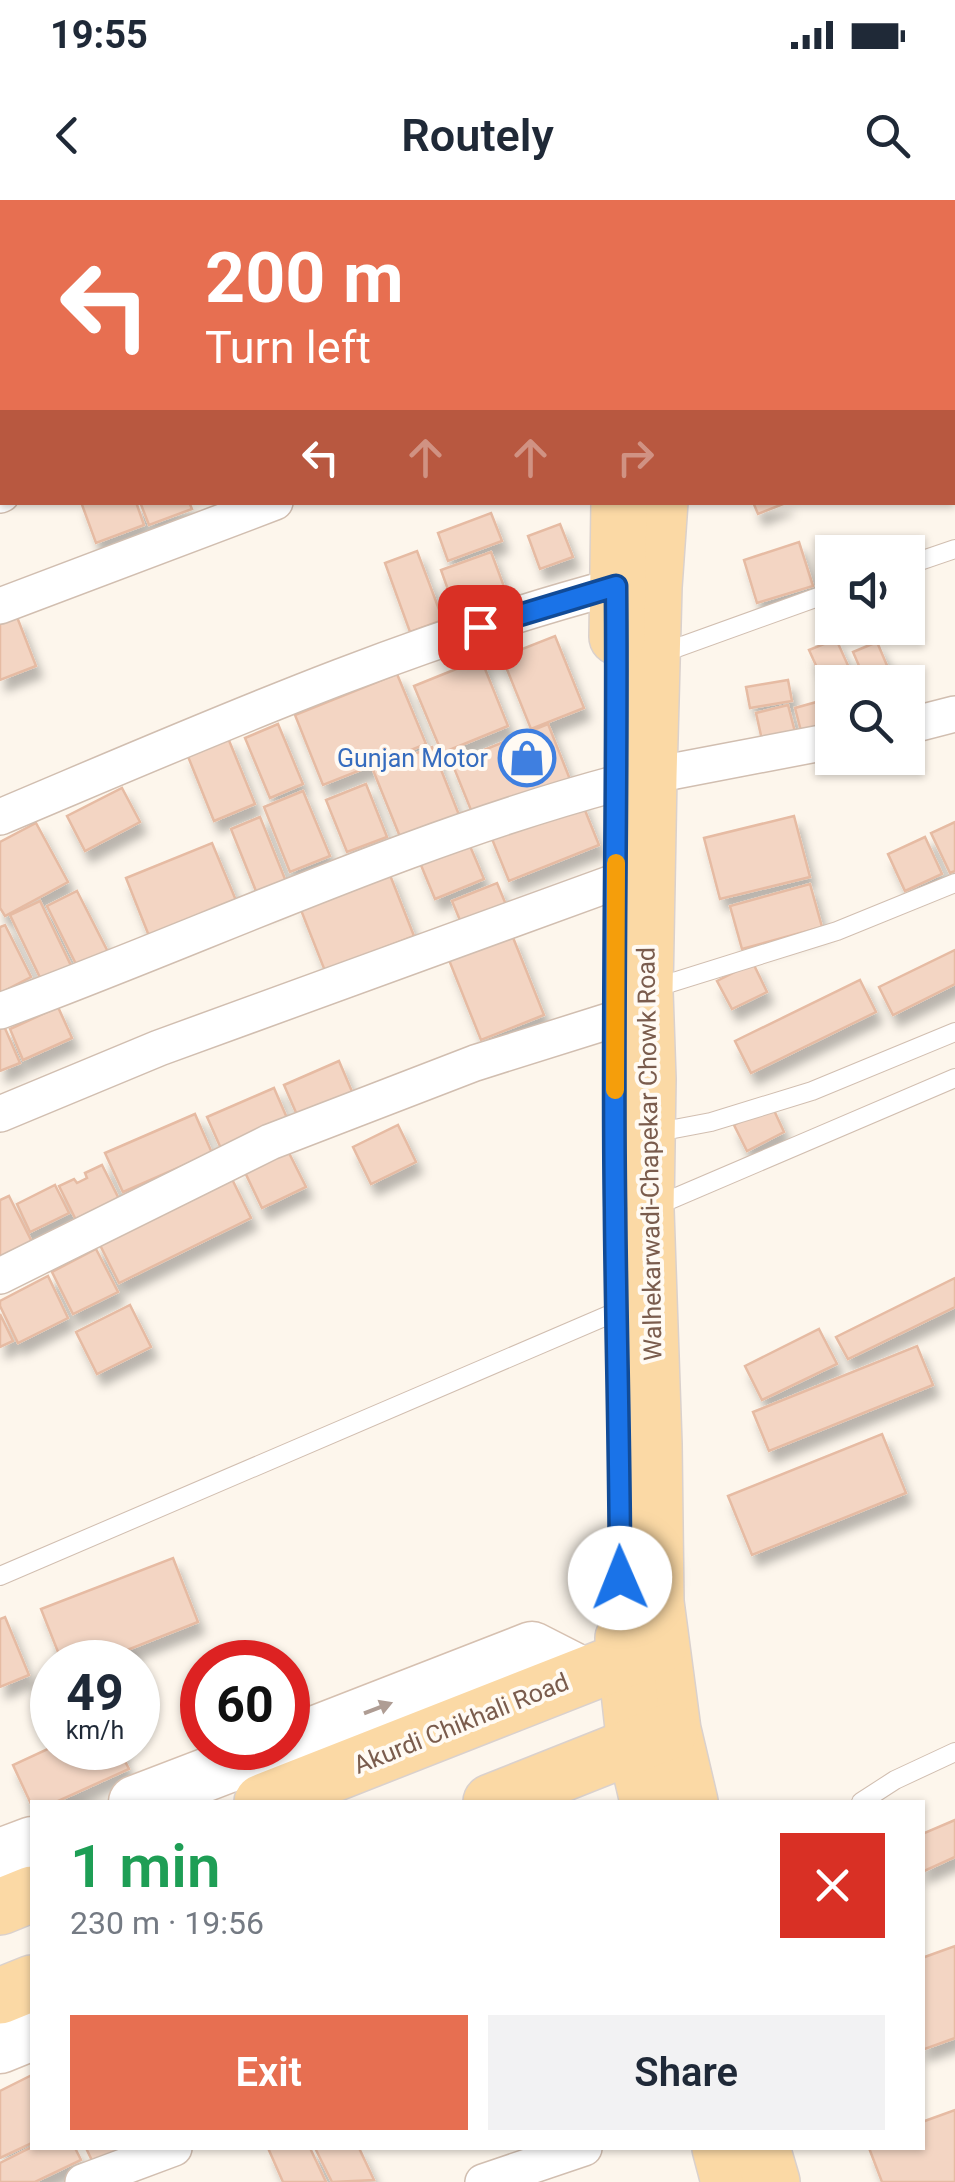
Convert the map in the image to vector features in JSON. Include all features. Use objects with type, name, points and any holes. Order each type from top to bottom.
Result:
[{"type":"main road","name":"Walhekarwadi-Chapekar Chowk Road","points":[[619,505],[616,586],[633,780],[630,1005],[615,1206],[622,1760],[647,1800]]},
{"type":"main road","name":"Walhekarwadi-Chapekar Chowk Road","points":[[623,1659],[656,1602],[647,1134],[615,882],[652,657],[660,505]]},
{"type":"main road","name":"Akurdi Chikhali Road","points":[[267,1800],[623,1659]]},
{"type":"main road","name":"Walhekarwadi-Chapekar Chowk Road","points":[[622,1760],[687,1800]]},
{"type":"main road","points":[[497,1800],[622,1760]]},
{"type":"main road","points":[[0,1907],[30,1895]]},
{"type":"main road","points":[[0,1996],[30,1984]]},
{"type":"main road","points":[[721,2150],[729,2182]]},
{"type":"main road","points":[[763,2150],[772,2182]]},
{"type":"street","points":[[0,606],[267,505]]},
{"type":"street","points":[[0,817],[449,637],[616,586]]},
{"type":"street","points":[[925,722],[955,714]]},
{"type":"street","points":[[0,1012],[364,868],[546,802],[633,780],[815,745]]},
{"type":"street","points":[[0,1114],[159,1048],[615,882]]},
{"type":"street","points":[[0,1276],[270,1142],[630,1005]]},
{"type":"street","points":[[310,1734],[532,1648],[623,1659]]},
{"type":"street","points":[[140,1800],[219,1770]]},
{"type":"street","points":[[0,1855],[30,1843]]},
{"type":"street","points":[[0,2047],[30,2035]]},
{"type":"street","points":[[82,2182],[169,2150]]},
{"type":"street","points":[[483,2182],[578,2150]]},
{"type":"lane","points":[[925,559],[955,549]]},
{"type":"lane","points":[[652,657],[815,598]]},
{"type":"lane","points":[[630,1005],[837,931],[955,883]]},
{"type":"lane","points":[[647,1134],[711,1122],[812,1091],[955,1032]]},
{"type":"lane","points":[[646,1210],[955,1078]]},
{"type":"lane","points":[[0,1576],[618,1312]]},
{"type":"lane","points":[[864,1800],[895,1780],[955,1752]]},
{"type":"building","points":[[82,505],[137,505],[144,525],[96,543]]},
{"type":"building","points":[[141,505],[190,505],[192,509],[149,525]]},
{"type":"building","points":[[754,505],[780,505],[758,514]]},
{"type":"building","points":[[491,513],[502,541],[448,561],[438,533]]},
{"type":"building","points":[[560,524],[573,557],[540,569],[528,536]]},
{"type":"building","points":[[799,542],[813,586],[757,603],[744,560]]},
{"type":"building","points":[[417,551],[443,620],[410,632],[385,563]]},
{"type":"building","points":[[491,552],[509,600],[458,618],[441,570]]},
{"type":"building","points":[[17,617],[36,666],[0,680],[0,624]]},
{"type":"building","points":[[555,636],[584,708],[531,729],[502,657]]},
{"type":"building","points":[[839,645],[848,665],[816,665],[809,650]]},
{"type":"building","points":[[878,645],[887,665],[859,665],[853,652]]},
{"type":"building","points":[[481,659],[508,726],[442,753],[414,686]]},
{"type":"building","points":[[397,674],[426,744],[323,785],[295,715]]},
{"type":"building","points":[[788,680],[792,701],[750,708],[746,687]]},
{"type":"building","points":[[815,702],[815,727],[801,731],[795,708]]},
{"type":"building","points":[[788,705],[795,732],[762,740],[756,713]]},
{"type":"building","points":[[278,724],[303,784],[270,798],[245,738]]},
{"type":"building","points":[[548,724],[571,782],[475,820],[452,763]]},
{"type":"building","points":[[228,738],[255,804],[214,821],[187,754]]},
{"type":"building","points":[[432,747],[463,825],[405,849],[373,770]]},
{"type":"building","points":[[366,784],[387,837],[347,852],[326,800]]},
{"type":"building","points":[[122,788],[140,822],[85,851],[67,816]]},
{"type":"building","points":[[303,791],[330,856],[290,872],[264,807]]},
{"type":"building","points":[[580,798],[599,845],[509,881],[490,834]]},
{"type":"building","points":[[794,816],[810,877],[720,899],[704,838]]},
{"type":"building","points":[[260,817],[291,894],[262,906],[231,829]]},
{"type":"building","points":[[955,822],[955,871],[950,873],[931,833]]},
{"type":"building","points":[[36,823],[68,882],[5,916],[0,908],[0,842]]},
{"type":"building","points":[[925,837],[942,874],[905,891],[888,854]]},
{"type":"building","points":[[467,839],[484,879],[435,899],[418,858]]},
{"type":"building","points":[[212,843],[240,910],[153,946],[126,878]]},
{"type":"building","points":[[388,870],[414,936],[325,971],[299,905]]},
{"type":"building","points":[[497,883],[509,912],[464,930],[452,901]]},
{"type":"building","points":[[810,884],[822,927],[742,949],[730,906]]},
{"type":"building","points":[[77,891],[108,952],[78,968],[47,906]]},
{"type":"building","points":[[40,901],[76,976],[46,990],[10,915]]},
{"type":"building","points":[[5,925],[31,977],[0,993],[0,927]]},
{"type":"building","points":[[512,935],[544,1015],[481,1040],[449,960]]},
{"type":"building","points":[[955,950],[955,984],[893,1015],[879,987]]},
{"type":"building","points":[[753,963],[767,992],[732,1009],[717,981]]},
{"type":"building","points":[[860,980],[876,1012],[751,1073],[735,1041]]},
{"type":"building","points":[[58,1007],[72,1038],[23,1060],[10,1029]]},
{"type":"building","points":[[4,1026],[20,1063],[0,1071],[0,1027]]},
{"type":"building","points":[[339,1061],[356,1101],[301,1124],[284,1085]]},
{"type":"building","points":[[274,1088],[290,1125],[223,1153],[207,1117]]},
{"type":"building","points":[[772,1106],[784,1132],[747,1151],[734,1125]]},
{"type":"building","points":[[195,1114],[212,1153],[123,1192],[105,1153]]},
{"type":"building","points":[[398,1125],[416,1162],[371,1184],[353,1147]]},
{"type":"building","points":[[285,1145],[306,1187],[262,1208],[242,1166]]},
{"type":"building","points":[[102,1165],[122,1205],[79,1226],[59,1186],[74,1179],[77,1183],[87,1178],[85,1173]]},
{"type":"building","points":[[230,1175],[251,1218],[119,1283],[97,1239]]},
{"type":"building","points":[[55,1185],[69,1213],[30,1232],[17,1204]]},
{"type":"building","points":[[9,1196],[35,1248],[0,1265],[0,1200]]},
{"type":"building","points":[[96,1249],[118,1292],[73,1314],[52,1272]]},
{"type":"building","points":[[48,1276],[68,1318],[18,1343],[0,1301]]},
{"type":"building","points":[[955,1278],[955,1307],[848,1359],[836,1337]]},
{"type":"building","points":[[130,1305],[151,1347],[97,1374],[76,1332]]},
{"type":"building","points":[[0,1314],[13,1341],[0,1347]]},
{"type":"building","points":[[819,1329],[837,1364],[762,1400],[745,1366]]},
{"type":"building","points":[[917,1346],[933,1385],[769,1451],[753,1412]]},
{"type":"building","points":[[882,1434],[906,1493],[752,1555],[728,1496]]},
{"type":"building","points":[[173,1558],[198,1622],[153,1640],[53,1640],[41,1609]]},
{"type":"building","points":[[5,1617],[29,1675],[0,1687],[0,1619]]},
{"type":"building","points":[[30,1757],[30,1770],[127,1770],[60,1800],[30,1802],[13,1765]]},
{"type":"building","points":[[955,1820],[955,1857],[925,1871],[925,1833]]},
{"type":"building","points":[[955,1946],[955,2038],[925,2049],[925,1957]]},
{"type":"building","points":[[30,2076],[30,2144],[0,2158],[0,2091]]},
{"type":"building","points":[[955,2110],[955,2182],[882,2182],[870,2150],[925,2150],[925,2121]]},
{"type":"building","points":[[30,2148],[76,2150],[81,2160],[35,2182],[0,2182],[0,2163]]},
{"type":"building","points":[[87,2150],[143,2150],[97,2171]]},
{"type":"building","points":[[269,2150],[311,2150],[326,2182],[283,2182]]},
{"type":"building","points":[[316,2150],[360,2150],[374,2180],[332,2182]]},
{"type":"slow traffic","points":[[615,1090],[616,863]]},
{"type":"place","name":"Gunjan Motor","points":[[527,758]]},
{"type":"route","points":[[480,627],[616,586],[615,1206],[620,1578]]}]
